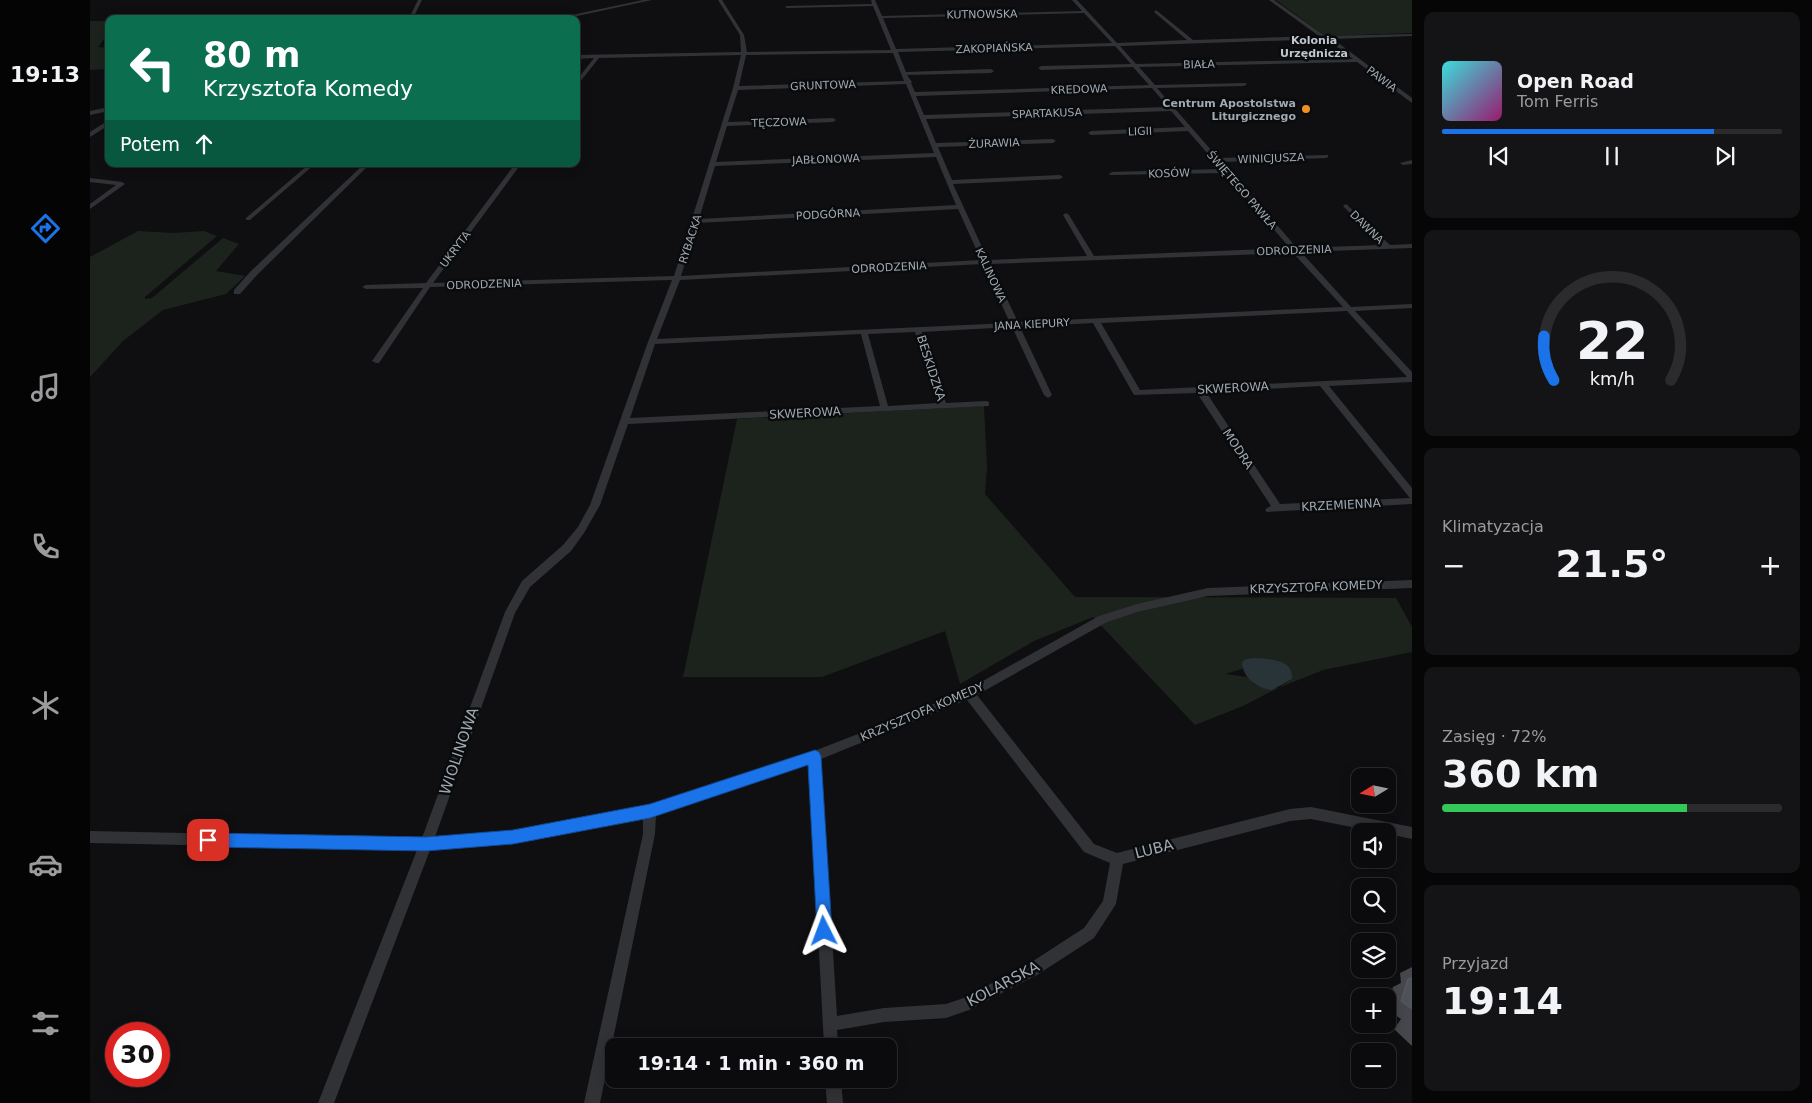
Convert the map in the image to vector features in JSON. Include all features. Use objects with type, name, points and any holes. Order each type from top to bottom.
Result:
[{"type":"street","points":[[414,15],[420,0]]},
{"type":"street","points":[[575,15],[650,0]]},
{"type":"street","points":[[720,0],[742,36],[744,54]]},
{"type":"street","name":"ŚWIĘTEGO PAWŁA","points":[[1074,0],[1116,44],[1295,250],[1351,308],[1411,380]]},
{"type":"street","name":"PAWIA","points":[[1272,0],[1412,101]]},
{"type":"street","points":[[788,7],[874,3]]},
{"type":"street","name":"KALINOWA","points":[[874,3],[896,51],[960,207],[1048,394]]},
{"type":"street","points":[[1156,11],[1192,42]]},
{"type":"street","name":"KUTNOWSKA","points":[[880,17],[1085,12]]},
{"type":"street","name":"ZAKOPIAŃSKA","points":[[580,57],[896,51],[1412,35]]},
{"type":"street","name":"RYBACKA","points":[[624,421],[696,221],[736,88],[744,54]]},
{"type":"street","points":[[580,80],[598,56]]},
{"type":"street","name":"BIAŁA","points":[[1041,68],[1357,60]]},
{"type":"street","points":[[905,74],[991,71]]},
{"type":"street","name":"GRUNTOWA","points":[[736,88],[909,82]]},
{"type":"street","name":"KREDOWA","points":[[913,94],[1244,84]]},
{"type":"street","name":"SPARTAKUSA","points":[[923,117],[1172,109]]},
{"type":"street","points":[[90,113],[105,110]]},
{"type":"street","name":"TĘCZOWA","points":[[725,124],[833,120]]},
{"type":"street","points":[[90,135],[105,125]]},
{"type":"street","name":"LIGII","points":[[1091,133],[1189,129]]},
{"type":"street","name":"ŻURAWIA","points":[[935,145],[1053,141]]},
{"type":"street","name":"JABŁONOWA","points":[[712,164],[939,155]]},
{"type":"street","name":"WINICJUSZA","points":[[1216,160],[1326,156]]},
{"type":"street","points":[[1403,163],[1412,162]]},
{"type":"street","points":[[248,219],[309,167]]},
{"type":"street","points":[[237,292],[254,273],[364,167]]},
{"type":"street","name":"UKRYTA","points":[[376,361],[428,285],[516,167]]},
{"type":"street","name":"KOSÓW","points":[[1112,174],[1225,171]]},
{"type":"street","points":[[950,182],[1060,177]]},
{"type":"street","points":[[90,180],[122,184],[90,207]]},
{"type":"street","name":"DAWNA","points":[[1346,206],[1388,247]]},
{"type":"street","name":"PODGÓRNA","points":[[696,221],[960,207]]},
{"type":"street","points":[[1066,215],[1092,258]]},
{"type":"street","name":"ODRODZENIA","points":[[366,287],[677,278],[985,262],[1412,246]]},
{"type":"street","name":"JANA KIEPURY","points":[[652,342],[1412,306]]},
{"type":"street","name":"SKWEROWA","points":[[1096,321],[1137,393],[1411,380]]},
{"type":"street","name":"BESKIDZKA","points":[[918,330],[943,406]]},
{"type":"street","points":[[864,332],[885,409]]},
{"type":"street","points":[[1323,384],[1412,495]]},
{"type":"street","name":"MODRA","points":[[1200,390],[1273,509]]},
{"type":"street","name":"SKWEROWA","points":[[624,421],[986,404]]},
{"type":"street","name":"WIOLINOWA","points":[[326,1103],[426,844],[512,606],[526,584],[567,548],[580,530],[595,505],[624,421]]},
{"type":"street","name":"KRZEMIENNA","points":[[1273,509],[1412,501]]},
{"type":"street","name":"KRZYSZTOFA KOMEDY","points":[[90,837],[426,844],[513,837],[650,811],[815,756],[969,694],[1103,619],[1150,604],[1208,592],[1412,584]]},
{"type":"street","name":"LUBA","points":[[969,694],[1089,848],[1117,859],[1290,816],[1311,813],[1412,833]]},
{"type":"street","points":[[815,756],[831,1038]]},
{"type":"street","points":[[592,1103],[649,834],[650,811]]},
{"type":"street","name":"KOLARSKA","points":[[830,1024],[884,1015],[946,1011],[964,1006],[1032,970],[1089,933],[1109,904],[1117,859]]},
{"type":"street","points":[[834,1088],[835,1103]]},
{"type":"shaded area","points":[[1276,0],[1412,0],[1412,33],[1325,36]]},
{"type":"shaded area","points":[[90,21],[105,21],[105,38],[98,47],[105,48],[105,69],[90,70]]},
{"type":"shaded area","points":[[138,231],[173,233],[204,231],[217,236],[145,297],[145,299],[152,298],[223,238],[239,244],[216,271],[245,276],[226,294],[163,310],[123,341],[90,377],[90,257]]},
{"type":"shaded area","points":[[984,406],[987,467],[985,494],[1075,597],[1396,598],[1412,627],[1412,652],[1323,670],[1195,725],[1093,617],[1034,641],[960,684],[945,631],[822,677],[683,677],[737,419]],"holes":[[[1255,658],[1280,661],[1292,679],[1278,688],[1255,685],[1247,677],[1225,674],[1242,669]]]},
{"type":"shaded area","points":[[1255,658],[1280,661],[1289,667],[1292,672],[1292,679],[1272,690],[1261,687],[1251,681],[1243,668],[1242,662],[1246,659]]},
{"type":"building","points":[[1412,978],[1412,1009],[1401,1001],[1408,979]]},
{"type":"place","name":"Centrum Apostolstwa Liturgicznego","points":[[1306,109]]},
{"type":"district","name":"Kolonia Urzędnicza","points":[[1314,46]]},
{"type":"route","points":[[208,840],[386,845],[491,840],[513,837],[650,811],[815,756],[824,931]]}]
